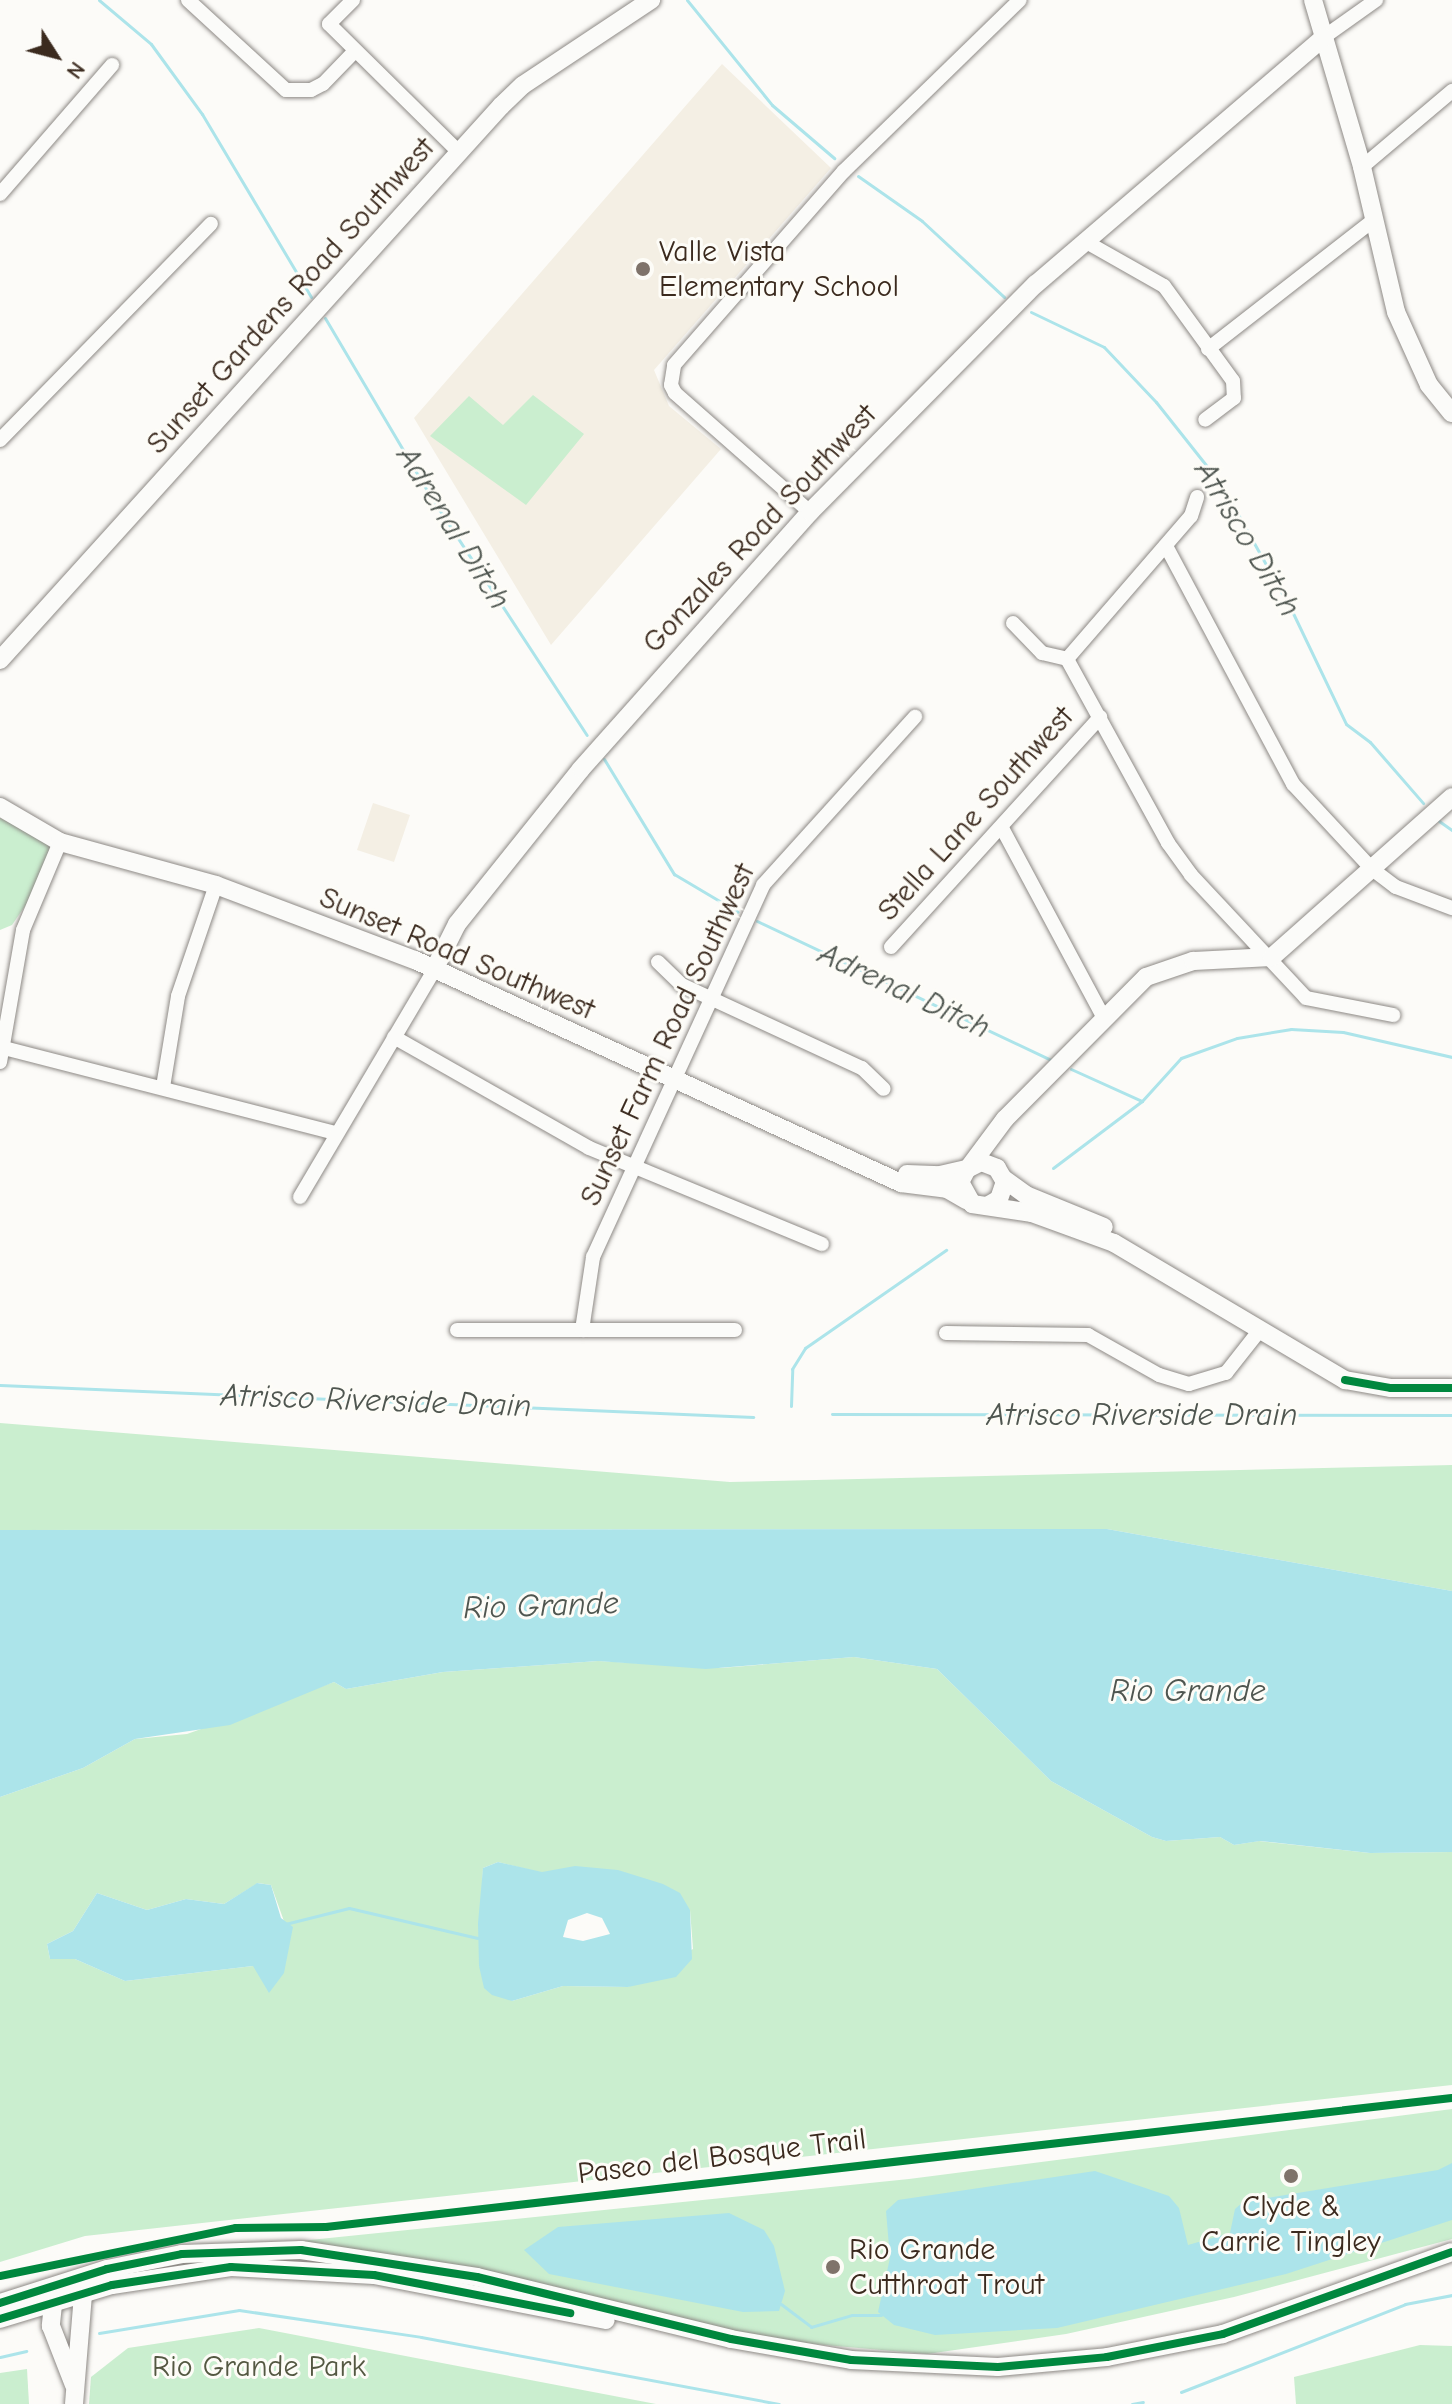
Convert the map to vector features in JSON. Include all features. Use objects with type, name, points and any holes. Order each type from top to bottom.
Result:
[{"type":"street","points":[[188,0],[286,90],[311,90],[323,84],[355,51]]},
{"type":"street","points":[[353,0],[329,24],[459,152]]},
{"type":"street","name":"Sunset Gardens Road Southwest","points":[[0,660],[523,85],[650,0]]},
{"type":"street","points":[[810,512],[680,399],[670,375],[674,365],[844,171],[1020,0]]},
{"type":"street","points":[[1313,0],[1362,167],[1408,347],[1452,413]]},
{"type":"street","name":"Gonzales Road Southwest","points":[[300,1197],[434,970],[457,924],[581,769],[810,512],[1036,284],[1088,243],[1324,37],[1376,0]]},
{"type":"street","points":[[0,194],[112,65]]},
{"type":"street","points":[[1362,167],[1452,91]]},
{"type":"street","points":[[1208,349],[1375,219]]},
{"type":"street","points":[[0,440],[211,224]]},
{"type":"street","points":[[1088,243],[1164,286],[1186,310],[1208,349],[1233,381],[1234,398],[1205,420]]},
{"type":"street","points":[[1067,659],[1191,516],[1197,497]]},
{"type":"street","points":[[1166,546],[1293,784],[1372,869],[1396,887],[1452,908]]},
{"type":"street","points":[[1013,623],[1042,653],[1067,659],[1191,875],[1272,957],[1306,998],[1393,1015]]},
{"type":"street","name":"Sunset Farm Road Southwest","points":[[582,1330],[593,1257],[710,999],[774,868],[915,717]]},
{"type":"street","name":"Stella Lane Southwest","points":[[891,947],[1100,717]]},
{"type":"street","points":[[1186,1282],[1096,1235],[1032,1213],[966,1200],[960,1182],[1000,1125],[1103,1016],[1159,969],[1193,961],[1272,957],[1451,797]]},
{"type":"street","name":"Sunset Road Southwest","points":[[0,807],[60,842],[216,885],[434,970],[901,1183],[947,1189],[966,1200]]},
{"type":"street","points":[[1002,828],[1103,1016]]},
{"type":"street","points":[[60,842],[23,930],[4,1021],[2,1055],[163,1087],[336,1133]]},
{"type":"street","points":[[163,1087],[178,996],[216,885]]},
{"type":"street","points":[[658,962],[675,981],[862,1068],[884,1089]]},
{"type":"street","points":[[394,1037],[589,1148],[822,1244]]},
{"type":"street","points":[[987,1206],[1002,1196],[1002,1138],[1038,1087]]},
{"type":"street","points":[[969,1167],[984,1162],[1016,1190],[1124,1238],[1259,1331],[1345,1380],[1391,1388],[1452,1388]]},
{"type":"street","name":"Sunset Road Southwest","points":[[884,1173],[940,1175],[969,1167]]},
{"type":"street","points":[[457,1330],[735,1330]]},
{"type":"street","points":[[946,1333],[1088,1335],[1169,1380],[1189,1384],[1226,1373],[1259,1331]]},
{"type":"street","points":[[0,2303],[56,2284],[182,2254],[301,2250],[477,2277],[731,2339],[894,2364],[1047,2365],[1223,2334],[1426,2264],[1452,2252]]},
{"type":"street","points":[[1426,2264],[1452,2261]]},
{"type":"street","points":[[0,2319],[183,2271],[301,2267],[374,2275],[704,2339],[731,2339]]},
{"type":"street","points":[[56,2284],[51,2326],[74,2385]]},
{"type":"street","points":[[74,2404],[83,2295]]},
{"type":"shaded area","name":"Valle Vista Elementary School","points":[[722,64],[831,168],[654,370],[669,406],[721,449],[551,645],[414,418]]},
{"type":"shaded area","points":[[373,803],[410,815],[394,862],[357,850]]},
{"type":"green space","points":[[533,395],[584,434],[526,505],[430,436],[469,396],[503,425]]},
{"type":"green space","points":[[0,818],[54,844],[32,896],[12,925],[0,930]]},
{"type":"green space","points":[[0,1423],[730,1482],[1452,1465],[1452,1591],[1107,1529],[0,1530]]},
{"type":"green space","points":[[854,1657],[937,1669],[1051,1781],[1152,1837],[1166,1841],[1220,1837],[1234,1845],[1259,1841],[1370,1853],[1452,1852],[1452,2085],[85,2236],[0,2262],[0,1797],[83,1768],[135,1739],[187,1734],[334,1682],[346,1689],[443,1672],[598,1661],[721,1668]],"holes":[[[498,1862],[690,1910],[693,1949],[628,1987],[563,1986],[512,2001],[479,1966],[483,1868]],[[258,1883],[271,1885],[285,1924],[253,1966],[125,1981],[75,1959],[50,1959],[47,1944],[73,1931],[97,1893],[147,1910],[186,1899],[224,1904]]]},
{"type":"green space","points":[[1452,2109],[1452,2239],[1234,2297],[1066,2334],[927,2354],[654,2330],[300,2241],[909,2179]]},
{"type":"green space","name":"Rio Grande Park","points":[[259,2328],[656,2404],[89,2404],[91,2377],[128,2348]]},
{"type":"green space","points":[[1420,2345],[1452,2346],[1452,2404],[1296,2404],[1294,2377]]},
{"type":"green space","points":[[27,2369],[29,2404],[0,2404],[0,2373]]},
{"type":"water","name":"Rio Grande","points":[[1107,1529],[1452,1591],[1452,1852],[1370,1853],[1260,1841],[1234,1845],[1220,1837],[1166,1841],[1152,1837],[1051,1781],[937,1669],[854,1657],[706,1669],[598,1661],[443,1672],[346,1689],[334,1682],[230,1725],[135,1739],[83,1768],[0,1797],[0,1530]]},
{"type":"water","points":[[498,1862],[542,1872],[575,1866],[618,1870],[663,1884],[680,1893],[690,1910],[692,1959],[676,1977],[628,1987],[563,1986],[512,2001],[492,1995],[484,1988],[479,1966],[478,1923],[483,1868]],"holes":[[[587,1913],[602,1918],[610,1934],[583,1941],[563,1937],[568,1920]]]},
{"type":"water","points":[[257,1883],[271,1885],[281,1918],[293,1927],[284,1973],[269,1993],[253,1966],[125,1981],[75,1959],[50,1959],[47,1944],[73,1931],[97,1893],[147,1910],[186,1899],[224,1904]]},
{"type":"water","points":[[1452,2163],[1452,2220],[1286,2274],[1057,2328],[935,2335],[894,2325],[878,2312],[890,2258],[886,2211],[898,2200],[1095,2171],[1169,2196],[1179,2208],[1188,2245],[1230,2233],[1235,2209],[1243,2202],[1438,2170]]},
{"type":"water","points":[[729,2213],[764,2230],[774,2246],[785,2291],[779,2311],[743,2312],[549,2274],[524,2250],[558,2227]]},
{"type":"waterway","name":"Adrenal Ditch","points":[[99,0],[151,44],[202,114],[311,297]]},
{"type":"waterway","name":"Atrisco Ditch","points":[[687,0],[772,105],[834,158]]},
{"type":"waterway","name":"Atrisco Ditch","points":[[858,176],[922,221],[1004,297]]},
{"type":"waterway","name":"Atrisco Ditch","points":[[1031,312],[1104,347],[1156,402],[1221,484],[1291,609],[1346,724],[1370,742],[1423,803]]},
{"type":"waterway","name":"Adrenal Ditch","points":[[325,318],[429,494],[587,735]]},
{"type":"waterway","name":"Adrenal Ditch","points":[[604,759],[674,874],[738,912]]},
{"type":"waterway","name":"Atrisco Ditch","points":[[1439,821],[1452,830]]},
{"type":"waterway","name":"Adrenal Ditch","points":[[757,921],[1051,1060]]},
{"type":"waterway","points":[[1053,1168],[1142,1101],[1181,1058],[1237,1038],[1291,1029],[1343,1032],[1452,1057]]},
{"type":"waterway","name":"Adrenal Ditch","points":[[1071,1069],[1142,1101]]},
{"type":"waterway","points":[[791,1406],[792,1369],[805,1348],[946,1250]]},
{"type":"waterway","name":"Atrisco Riverside Drain","points":[[0,1385],[753,1417]]},
{"type":"waterway","name":"Atrisco Riverside Drain","points":[[832,1414],[1452,1415]]},
{"type":"waterway","points":[[285,1924],[349,1908],[478,1938]]},
{"type":"waterway","points":[[1181,2392],[1405,2304],[1452,2295]]},
{"type":"waterway","points":[[781,2304],[811,2327],[852,2315],[881,2315]]},
{"type":"waterway","points":[[99,2333],[239,2310],[421,2337],[779,2404]]},
{"type":"waterway","points":[[0,2357],[26,2351]]},
{"type":"waterway","points":[[1132,2404],[1143,2402]]},
{"type":"cycle path","points":[[1345,1380],[1391,1388],[1452,1388]]},
{"type":"cycle path","name":"Paseo del Bosque Trail","points":[[0,2276],[236,2228],[326,2227],[1452,2098]]},
{"type":"cycle path","points":[[0,2303],[107,2269],[182,2254],[301,2250],[477,2277],[731,2339],[851,2360],[998,2367],[1107,2357],[1223,2334],[1452,2252]]},
{"type":"cycle path","points":[[0,2319],[112,2285],[231,2267],[374,2275],[570,2313]]},
{"type":"place","name":"Valle Vista Elementary School","points":[[643,269]]},
{"type":"place","name":"Clyde & Carrie Tingley","points":[[1291,2176]]},
{"type":"place","name":"Rio Grande Cutthroat Trout","points":[[833,2267]]}]
